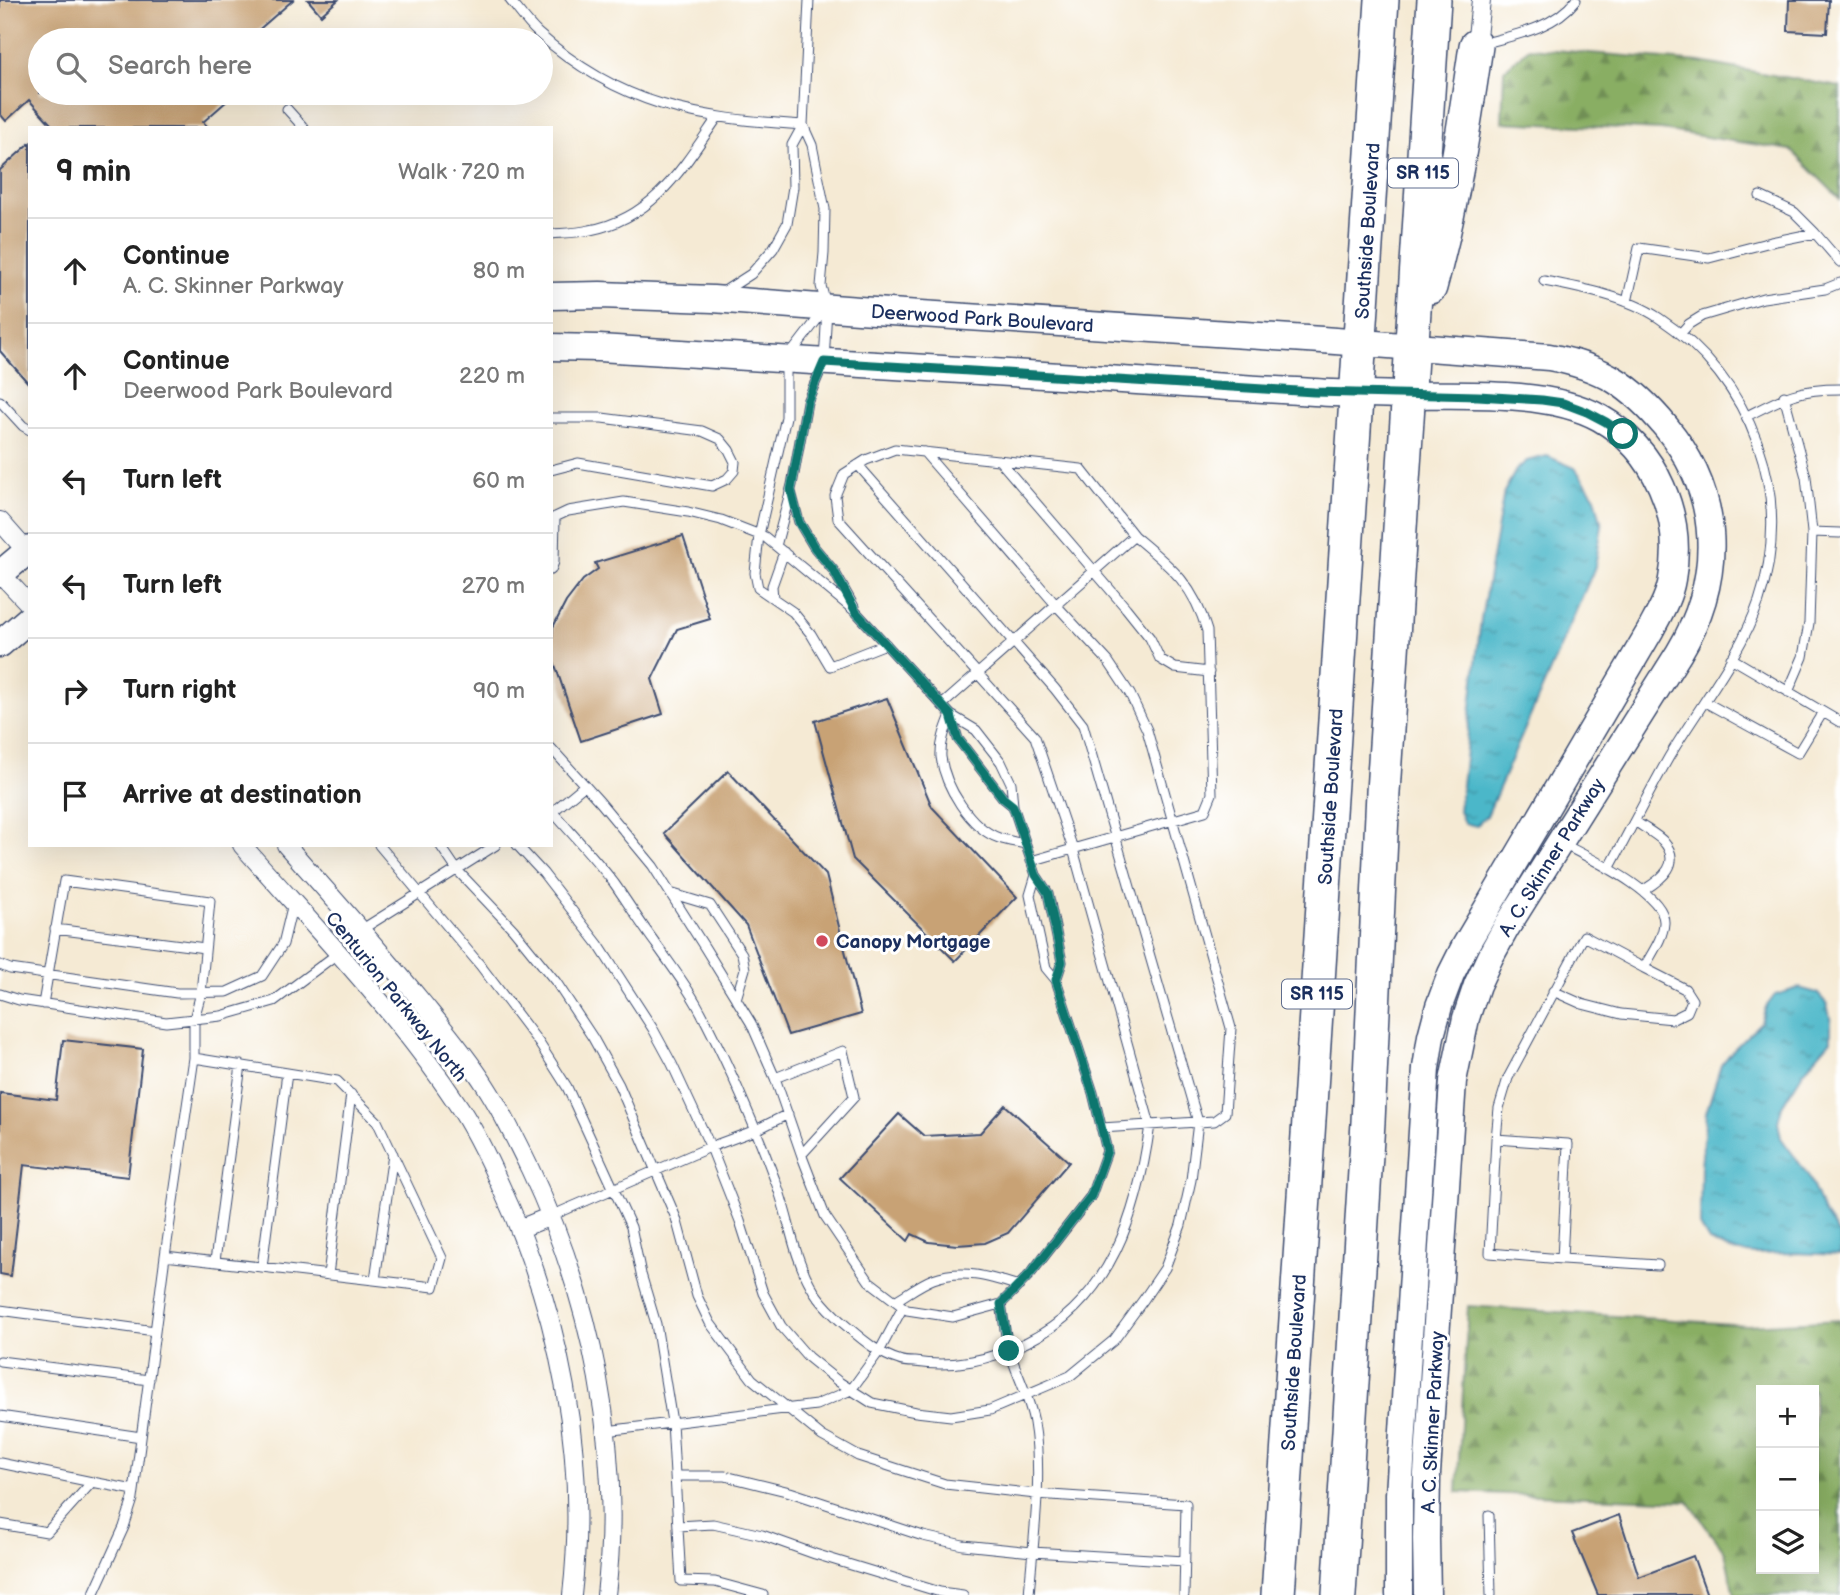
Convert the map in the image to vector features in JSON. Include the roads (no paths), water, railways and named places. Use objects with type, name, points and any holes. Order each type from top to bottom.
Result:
[{"type":"highway","name":"Southside Boulevard","points":[[1278,1595],[1382,0]]},
{"type":"highway","name":"SR 115","points":[[1339,1595],[1368,1122],[1383,792],[1434,0]]},
{"type":"highway","points":[[1412,346],[1432,283],[1451,204],[1476,46]]},
{"type":"main road","name":"Deerwood Park Boulevard","points":[[553,296],[713,299],[1412,346]]},
{"type":"main road","name":"A. C. Skinner Parkway","points":[[1412,346],[1549,357],[1582,365],[1621,384],[1636,394],[1661,421],[1690,461],[1703,493],[1711,541],[1709,574],[1702,607],[1688,638],[1506,928],[1490,957],[1469,1007],[1453,1081],[1427,1474],[1427,1595]]},
{"type":"main road","points":[[553,347],[1408,395]]},
{"type":"main road","name":"A. C. Skinner Parkway","points":[[1399,1595],[1399,1494],[1423,1102],[1431,1036],[1447,985],[1465,946],[1665,601],[1672,579],[1675,545],[1671,513],[1654,472],[1632,443],[1616,428],[1597,416],[1563,403],[1542,400],[1408,395]]},
{"type":"main road","points":[[0,574],[28,553]]},
{"type":"main road","points":[[0,644],[28,620]]},
{"type":"street","points":[[1476,46],[1481,0]]},
{"type":"street","points":[[0,521],[28,551]]},
{"type":"street","points":[[0,574],[28,603]]},
{"type":"street","name":"Centurion Parkway North","points":[[244,847],[425,1058],[457,1104],[487,1156],[535,1269],[553,1333],[573,1435],[577,1516],[572,1595]]},
{"type":"street","name":"Centurion Parkway North","points":[[288,847],[443,1028],[486,1086],[517,1141],[551,1216],[586,1325],[606,1431],[611,1516],[606,1595]]},
{"type":"street","points":[[519,1229],[551,1216]]},
{"type":"lane","points":[[510,0],[534,28]]},
{"type":"lane","points":[[713,299],[751,274],[773,249],[787,224],[793,187],[792,145],[803,125],[809,0]]},
{"type":"lane","points":[[1476,46],[1532,30],[1553,20],[1576,0]]},
{"type":"lane","points":[[553,44],[598,78],[643,99],[717,118],[803,125]]},
{"type":"lane","points":[[287,109],[302,126]]},
{"type":"lane","points":[[553,234],[590,230],[622,220],[649,202],[671,182],[717,118]]},
{"type":"lane","points":[[776,546],[791,490],[807,402],[824,362],[827,308],[821,286],[825,209],[812,145],[803,125]]},
{"type":"lane","points":[[1760,196],[1794,212],[1840,262]]},
{"type":"lane","points":[[1627,302],[1639,248],[1709,258],[1815,233]]},
{"type":"lane","points":[[1544,281],[1586,289],[1627,302],[1659,317],[1694,346],[1718,372],[1747,416],[1766,470],[1772,521],[1766,576],[1748,628],[1670,757],[1609,869]]},
{"type":"lane","points":[[1679,334],[1702,316],[1763,298],[1825,289],[1840,284]]},
{"type":"lane","points":[[827,308],[786,359],[786,417],[759,535],[755,573],[758,588],[793,612],[811,634],[830,666],[886,644]]},
{"type":"lane","points":[[1747,416],[1784,396],[1815,389],[1840,389]]},
{"type":"lane","points":[[1784,396],[1806,477],[1812,532],[1809,623],[1803,657],[1788,692]]},
{"type":"lane","points":[[0,401],[28,429]]},
{"type":"lane","points":[[553,418],[602,418],[702,431],[720,439],[735,462],[734,471],[727,479],[712,486],[578,463],[553,469]]},
{"type":"lane","points":[[553,813],[613,882],[703,1016],[756,1130],[778,1187],[794,1247],[811,1288],[841,1322],[868,1344],[898,1360],[931,1365],[962,1364],[1009,1351],[1046,1332],[1077,1306],[1102,1276],[1129,1222],[1145,1160],[1150,1125],[1073,849],[1035,737],[838,519],[835,496],[844,474],[866,460],[895,449],[1082,469],[1134,536],[1170,566],[1201,611],[1207,631],[1212,794],[1205,811],[1172,820],[1116,837],[1073,849],[1031,861]]},
{"type":"lane","points":[[923,452],[1108,661],[1130,694],[1147,730],[1231,1028],[1225,1113],[1214,1121],[1101,1128]]},
{"type":"lane","points":[[999,460],[1150,638],[1160,659],[1175,668],[1209,672]]},
{"type":"lane","points":[[519,847],[543,873],[598,944],[672,1064],[740,1221],[763,1293],[781,1326],[808,1357],[839,1382],[872,1403],[951,1416],[990,1410],[1070,1376],[1114,1340],[1165,1268],[1181,1225],[1191,1180],[1198,1122],[1116,837],[1083,725],[858,465]]},
{"type":"lane","points":[[791,490],[799,522],[814,547],[834,571],[856,612]]},
{"type":"lane","points":[[553,565],[553,518],[568,511],[624,502],[721,520],[765,537],[784,552],[856,612],[951,715],[976,730],[1001,762],[1011,783],[1013,806],[1036,875],[1048,893],[1062,962],[1056,980]]},
{"type":"lane","points":[[1812,532],[1840,533]]},
{"type":"lane","points":[[942,705],[1134,536]]},
{"type":"lane","points":[[773,598],[772,586],[784,552]]},
{"type":"lane","points":[[1731,658],[1839,720]]},
{"type":"lane","points":[[1705,702],[1798,753],[1823,712]]},
{"type":"lane","points":[[951,715],[958,739],[1003,798],[1013,806]]},
{"type":"lane","points":[[951,715],[943,738],[941,756],[949,785],[961,806],[978,826],[997,838],[1025,844]]},
{"type":"lane","points":[[553,750],[653,866],[751,1023],[775,1078],[825,1216],[869,1281],[908,1310],[953,1317],[1001,1304],[1019,1286],[1091,1196],[1107,1151],[1093,1093],[1056,980],[1046,968],[1030,895],[1036,875]]},
{"type":"lane","points":[[553,811],[585,785]]},
{"type":"lane","points":[[1635,821],[1663,841],[1670,852],[1671,867],[1662,880],[1644,890]]},
{"type":"lane","points":[[1560,842],[1644,890],[1658,906],[1665,920],[1661,935],[1644,968]]},
{"type":"lane","points":[[381,847],[480,965],[539,1043],[567,1087],[631,1227],[656,1324],[672,1422],[681,1581],[715,1582],[764,1595]]},
{"type":"lane","points":[[441,847],[457,870],[513,929],[556,982],[593,1038],[619,1085],[676,1219],[698,1296],[710,1323],[752,1379],[822,1436],[870,1460],[945,1484],[1036,1494],[1186,1504],[1184,1595]]},
{"type":"lane","points":[[361,930],[493,847]]},
{"type":"lane","points":[[43,1004],[64,881],[210,901],[201,993],[194,1019],[194,1058],[133,1499],[124,1527],[93,1595]]},
{"type":"lane","points":[[670,893],[710,905],[742,954],[745,969],[736,999]]},
{"type":"lane","points":[[0,965],[10,969],[177,993],[227,992],[262,976],[284,944],[293,903]]},
{"type":"lane","points":[[55,929],[205,948]]},
{"type":"lane","points":[[1553,991],[1582,1004],[1621,1014],[1673,1019],[1687,1012],[1692,1000],[1685,989],[1584,936],[1553,991],[1508,1078],[1499,1108],[1490,1253],[1658,1265]]},
{"type":"lane","points":[[0,995],[166,1022],[221,1016],[274,1001],[337,954]]},
{"type":"lane","points":[[775,1078],[843,1051],[853,1097],[802,1154]]},
{"type":"lane","points":[[165,1255],[434,1287],[442,1258],[377,1121],[337,1081],[194,1058]]},
{"type":"lane","points":[[215,1261],[241,1065]]},
{"type":"lane","points":[[262,1267],[287,1073]]},
{"type":"lane","points":[[328,1275],[351,1094]]},
{"type":"lane","points":[[551,1216],[788,1114]]},
{"type":"lane","points":[[1496,1139],[1568,1144],[1562,1259]]},
{"type":"lane","points":[[375,1280],[393,1154]]},
{"type":"lane","points":[[606,1431],[816,1405],[851,1390],[880,1350],[899,1304],[933,1279],[960,1274],[983,1275],[1019,1286]]},
{"type":"lane","points":[[1001,1304],[1009,1351],[1027,1395],[1037,1445],[1029,1595]]},
{"type":"lane","points":[[0,1310],[155,1331]]},
{"type":"lane","points":[[0,1361],[149,1380]]},
{"type":"lane","points":[[0,1416],[141,1437]]},
{"type":"lane","points":[[0,1463],[134,1490]]},
{"type":"lane","points":[[675,1476],[725,1476],[790,1492],[923,1535],[964,1545],[1185,1561]]},
{"type":"lane","points":[[0,1524],[47,1532],[92,1482]]},
{"type":"lane","points":[[1489,1515],[1491,1595]]},
{"type":"lane","points":[[678,1526],[713,1524],[750,1532],[940,1592],[963,1595]]},
{"type":"water","points":[[1547,456],[1575,468],[1595,497],[1602,525],[1595,567],[1487,816],[1476,826],[1464,823],[1459,811],[1481,619],[1504,492],[1516,470],[1527,461]]},
{"type":"water","points":[[1799,988],[1817,993],[1827,1004],[1831,1040],[1804,1071],[1782,1106],[1778,1122],[1781,1138],[1808,1175],[1824,1213],[1840,1236],[1840,1255],[1754,1254],[1732,1251],[1709,1241],[1700,1226],[1701,1166],[1706,1113],[1721,1065],[1761,1022],[1766,1007],[1775,995]]},
{"type":"place","name":"Canopy Mortgage","points":[[822,941]]}]
